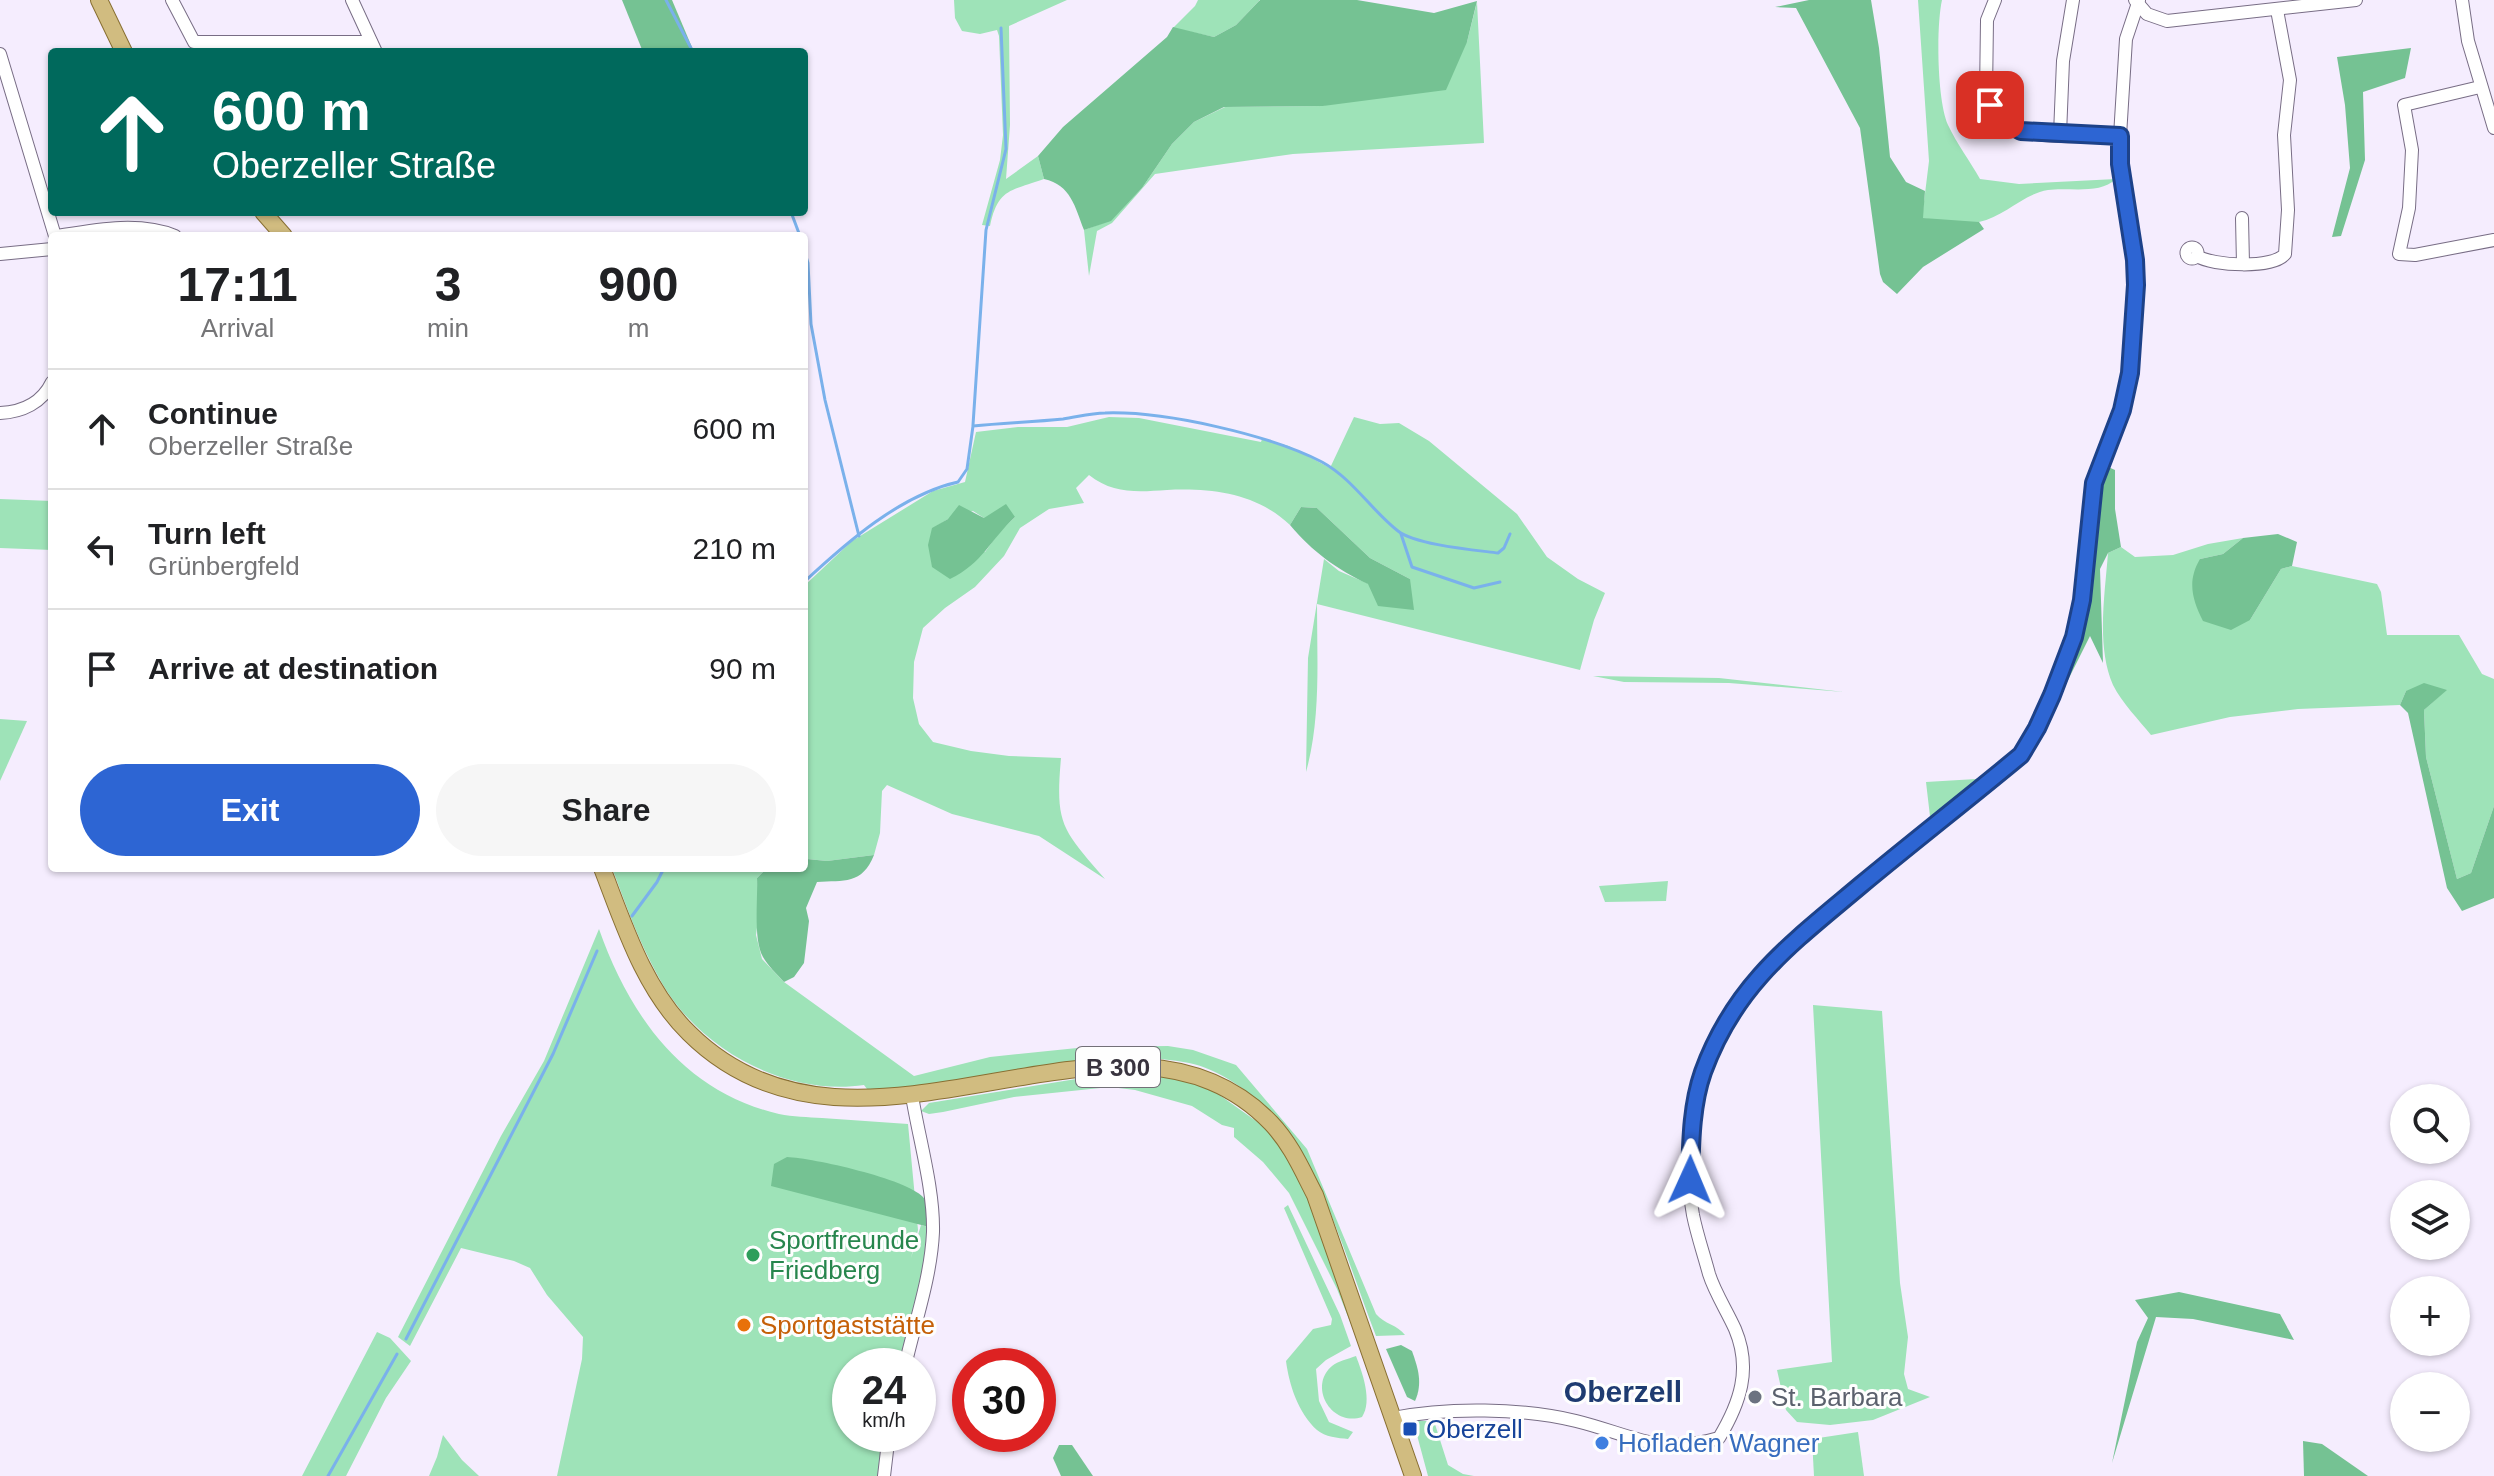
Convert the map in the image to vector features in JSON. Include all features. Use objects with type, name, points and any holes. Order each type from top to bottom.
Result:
[{"type":"main road","points":[[99,0],[122,48]]},
{"type":"main road","points":[[266,216],[280,232]]},
{"type":"main road","name":"B 300","points":[[604,872],[628,937],[654,987],[688,1032],[725,1062],[756,1079],[789,1091],[840,1098],[912,1096],[1040,1075],[1146,1066],[1198,1077],[1242,1098],[1271,1124],[1295,1155],[1315,1195],[1413,1476]]},
{"type":"street","points":[[172,0],[194,42],[373,47],[352,0]]},
{"type":"street","points":[[1995,0],[1987,20],[1986,94],[2002,121],[2030,133],[2120,136]]},
{"type":"street","points":[[2060,134],[2063,61],[2073,0]]},
{"type":"street","points":[[2137,1],[2147,14],[2167,21],[2356,0]]},
{"type":"street","points":[[2462,0],[2466,32],[2494,128]]},
{"type":"street","points":[[1393,1418],[1426,1412],[1535,1414],[1575,1421],[1660,1446],[1681,1446],[1719,1438],[1739,1401],[1743,1362],[1737,1333],[1711,1278],[1693,1215],[1691,1141],[1702,1076],[1719,1035],[1741,998],[1784,949],[2021,755],[2037,728],[2074,637],[2082,600],[2094,483],[2122,410],[2130,373],[2136,285],[2133,238],[2120,164],[2120,136],[2126,39],[2137,1]]},
{"type":"street","points":[[2197,256],[2206,262],[2243,264],[2282,258],[2287,242],[2284,135],[2290,80],[2277,10]]},
{"type":"street","points":[[0,54],[48,210]]},
{"type":"street","points":[[2480,87],[2404,105],[2412,150],[2409,208],[2399,254],[2415,255],[2494,240]]},
{"type":"street","points":[[2242,218],[2243,264]]},
{"type":"street","points":[[81,232],[100,229],[154,232]]},
{"type":"street","points":[[0,254],[48,249]]},
{"type":"street","points":[[0,413],[18,412],[48,391]]},
{"type":"street","points":[[909,1348],[931,1252],[932,1219],[912,1096]]},
{"type":"street","points":[[884,1476],[887,1452]]},
{"type":"green space","points":[[622,0],[672,0],[692,48],[641,48]]},
{"type":"green space","points":[[954,0],[1067,0],[1009,26],[1010,125],[1006,179],[1038,156],[1044,179],[1015,189],[1002,198],[990,226],[982,225],[1000,160],[1003,135],[999,36],[997,30],[980,34],[962,31],[955,18]]},
{"type":"green space","points":[[1198,0],[1259,1],[1236,25],[1214,37],[1173,28]]},
{"type":"green space","points":[[1260,0],[1357,0],[1434,13],[1477,1],[1467,42],[1446,90],[1323,106],[1224,107],[1194,122],[1172,144],[1142,188],[1111,221],[1084,230],[1075,205],[1066,192],[1044,179],[1038,156],[1063,127],[1167,37],[1173,27],[1214,37],[1236,25]]},
{"type":"green space","points":[[1809,0],[1871,0],[1890,157],[1906,182],[1925,191],[1923,218],[1979,222],[1984,229],[1923,267],[1897,294],[1883,282],[1880,274],[1860,128],[1796,8],[1775,7]]},
{"type":"green space","points":[[1918,0],[1942,0],[1939,63],[1944,114],[1980,179],[2019,184],[2116,179],[2093,189],[2039,192],[1979,222],[1922,218],[1929,161]]},
{"type":"green space","points":[[1477,2],[1484,143],[1293,154],[1155,174],[1112,223],[1097,231],[1089,276],[1084,230],[1111,220],[1142,188],[1172,144],[1194,122],[1225,107],[1323,106],[1467,42]]},
{"type":"green space","points":[[2411,48],[2405,78],[2363,92],[2365,160],[2341,236],[2332,237],[2350,168],[2337,57]]},
{"type":"green space","points":[[1109,417],[1139,418],[1289,446],[1330,468],[1354,417],[1380,424],[1399,423],[1429,441],[1517,514],[1547,557],[1605,593],[1580,670],[1317,604],[1316,710],[1306,772],[1308,658],[1324,559],[1339,571],[1369,584],[1410,579],[1370,558],[1317,508],[1301,507],[1290,525],[1263,506],[1233,495],[1200,490],[1116,489],[1089,475],[1076,488],[1084,503],[1049,509],[1020,528],[1004,556],[975,587],[923,628],[914,662],[913,698],[919,724],[933,742],[1009,756],[1061,758],[1059,798],[1065,825],[1079,848],[1105,879],[1039,836],[952,814],[887,785],[882,791],[880,833],[874,855],[827,861],[808,859],[808,582],[852,541],[933,491],[965,482],[976,432],[1018,427],[1067,427]],"holes":[[[973,511],[984,518],[1015,517],[985,552],[932,529],[948,519]]]},
{"type":"green space","points":[[2106,466],[2115,470],[2115,509],[2121,547],[2108,553],[2100,569],[2103,663],[2090,636],[2046,724],[2074,651]]},
{"type":"green space","points":[[0,499],[48,501],[48,550],[0,548]]},
{"type":"green space","points":[[1006,504],[1015,517],[971,566],[950,579],[932,567],[928,545],[932,528],[948,519],[959,505],[984,518]]},
{"type":"green space","points":[[1301,507],[1317,508],[1370,558],[1410,579],[1414,610],[1378,606],[1368,584],[1335,566],[1307,544],[1290,525]]},
{"type":"green space","points":[[2278,534],[2297,542],[2292,566],[2281,569],[2250,620],[2231,630],[2203,621],[2192,590],[2193,575],[2200,559],[2223,554],[2243,538]]},
{"type":"green space","points":[[2243,538],[2223,554],[2200,559],[2250,620],[2281,569],[2292,566],[2377,584],[2387,635],[2459,635],[2482,674],[2494,679],[2494,806],[2471,873],[2457,879],[2426,757],[2424,710],[2446,690],[2406,691],[2400,705],[2298,709],[2230,717],[2151,735],[2121,698],[2108,670],[2103,637],[2108,553],[2121,547],[2135,557],[2173,555],[2208,544]]},
{"type":"green space","points":[[1593,676],[1719,678],[1844,692],[1729,683],[1624,682]]},
{"type":"green space","points":[[2424,683],[2447,690],[2424,710],[2426,757],[2457,879],[2471,873],[2494,806],[2494,898],[2462,911],[2447,888],[2408,713],[2400,705],[2406,691]]},
{"type":"green space","points":[[0,719],[27,721],[0,781]]},
{"type":"green space","points":[[2002,766],[1931,825],[1926,782],[1976,779]]},
{"type":"green space","points":[[874,855],[858,876],[817,882],[806,908],[809,921],[804,963],[794,977],[784,982],[767,964],[760,950],[757,878],[763,872],[808,872],[808,859],[827,861]]},
{"type":"green space","points":[[614,872],[763,872],[757,878],[759,913],[756,935],[762,959],[784,982],[914,1076],[990,1057],[1087,1047],[1168,1046],[1193,1050],[1236,1065],[1307,1149],[1376,1314],[1405,1335],[1376,1336],[1334,1222],[1304,1156],[1270,1112],[1222,1076],[1189,1063],[1145,1058],[1057,1065],[870,1093],[864,1085],[834,1087],[803,1083],[773,1075],[745,1062],[695,1025],[674,1002],[658,976]]},
{"type":"green space","points":[[1668,881],[1666,901],[1605,902],[1599,886]]},
{"type":"green space","points":[[599,929],[627,992],[645,1020],[688,1069],[715,1088],[745,1103],[784,1115],[908,1124],[918,1230],[911,1258],[921,1225],[929,1227],[926,1262],[905,1348],[832,1348],[832,1452],[885,1452],[882,1476],[557,1476],[582,1359],[583,1337],[547,1295],[530,1268],[514,1261],[461,1248],[410,1346],[398,1337],[501,1136],[544,1061]]},
{"type":"green space","points":[[1813,1005],[1882,1011],[1900,1283],[1908,1337],[1904,1374],[1908,1389],[1930,1397],[1873,1420],[1830,1425],[1797,1422],[1786,1410],[1777,1370],[1832,1362]]},
{"type":"green space","points":[[1153,1073],[1211,1089],[1266,1128],[1288,1159],[1309,1198],[1356,1337],[1337,1289],[1289,1193],[1263,1162],[1234,1137],[1234,1128],[1222,1125],[1192,1106],[1135,1090],[1110,1087],[1014,1097],[929,1114],[921,1111],[929,1103],[1107,1074]]},
{"type":"green space","points":[[787,1157],[859,1171],[914,1190],[927,1204],[929,1227],[771,1186],[774,1164]]},
{"type":"green space","points":[[1288,1205],[1340,1315],[1351,1346],[1316,1369],[1319,1401],[1329,1422],[1353,1432],[1348,1439],[1328,1436],[1310,1423],[1289,1379],[1286,1361],[1313,1329],[1331,1325],[1332,1319],[1284,1208]]},
{"type":"green space","points":[[2179,1292],[2280,1314],[2294,1340],[2193,1319],[2156,1317],[2112,1463],[2137,1342],[2148,1318],[2135,1300]]},
{"type":"green space","points":[[377,1332],[390,1338],[411,1361],[386,1398],[346,1476],[302,1476]]},
{"type":"green space","points":[[1401,1345],[1412,1351],[1418,1370],[1419,1388],[1415,1401],[1407,1397],[1386,1349]]},
{"type":"green space","points":[[1356,1356],[1367,1403],[1362,1417],[1351,1418],[1341,1416],[1326,1403],[1322,1384],[1332,1366]]},
{"type":"green space","points":[[1434,1421],[1448,1465],[1463,1474],[1474,1476],[1428,1476],[1414,1424]]},
{"type":"green space","points":[[1858,1432],[1864,1476],[1814,1476],[1812,1439]]},
{"type":"green space","points":[[443,1435],[462,1460],[479,1476],[429,1476]]},
{"type":"green space","points":[[2303,1441],[2322,1444],[2368,1476],[2304,1476]]},
{"type":"green space","points":[[1059,1445],[1072,1445],[1093,1476],[1061,1476],[1053,1458]]},
{"type":"waterway","points":[[666,0],[691,48]]},
{"type":"waterway","points":[[973,425],[986,230],[1006,149],[1001,28]]},
{"type":"waterway","points":[[792,216],[798,232]]},
{"type":"waterway","points":[[808,263],[811,324],[825,400],[859,536]]},
{"type":"waterway","points":[[808,578],[856,537],[895,509],[936,488],[958,482],[967,469],[973,426],[1100,413],[1129,413],[1186,421],[1246,434],[1300,452],[1333,469],[1398,531],[1418,540],[1498,553],[1504,548],[1510,534]]},
{"type":"waterway","points":[[1401,534],[1412,567],[1474,588],[1500,582]]},
{"type":"waterway","points":[[632,916],[662,872]]},
{"type":"waterway","points":[[406,1339],[553,1054],[597,951]]},
{"type":"waterway","points":[[328,1476],[397,1354]]},
{"type":"place","name":"Sportfreunde Friedberg","points":[[753,1255]]},
{"type":"place","name":"Sportgaststätte","points":[[744,1325]]},
{"type":"place","name":"St. Barbara","points":[[1755,1397]]},
{"type":"place","name":"Oberzell","points":[[1410,1429]]},
{"type":"place","name":"Hofladen Wagner","points":[[1602,1443]]},
{"type":"district","name":"Oberzell","points":[[1623,1391]]},
{"type":"route","points":[[1690,1180],[1694,1112],[1702,1076],[1714,1045],[1741,998],[1784,949],[2021,755],[2052,695],[2074,637],[2082,600],[2094,483],[2122,410],[2130,373],[2135,260],[2120,164],[2120,136],[2021,131],[2002,121],[1990,105]]}]
